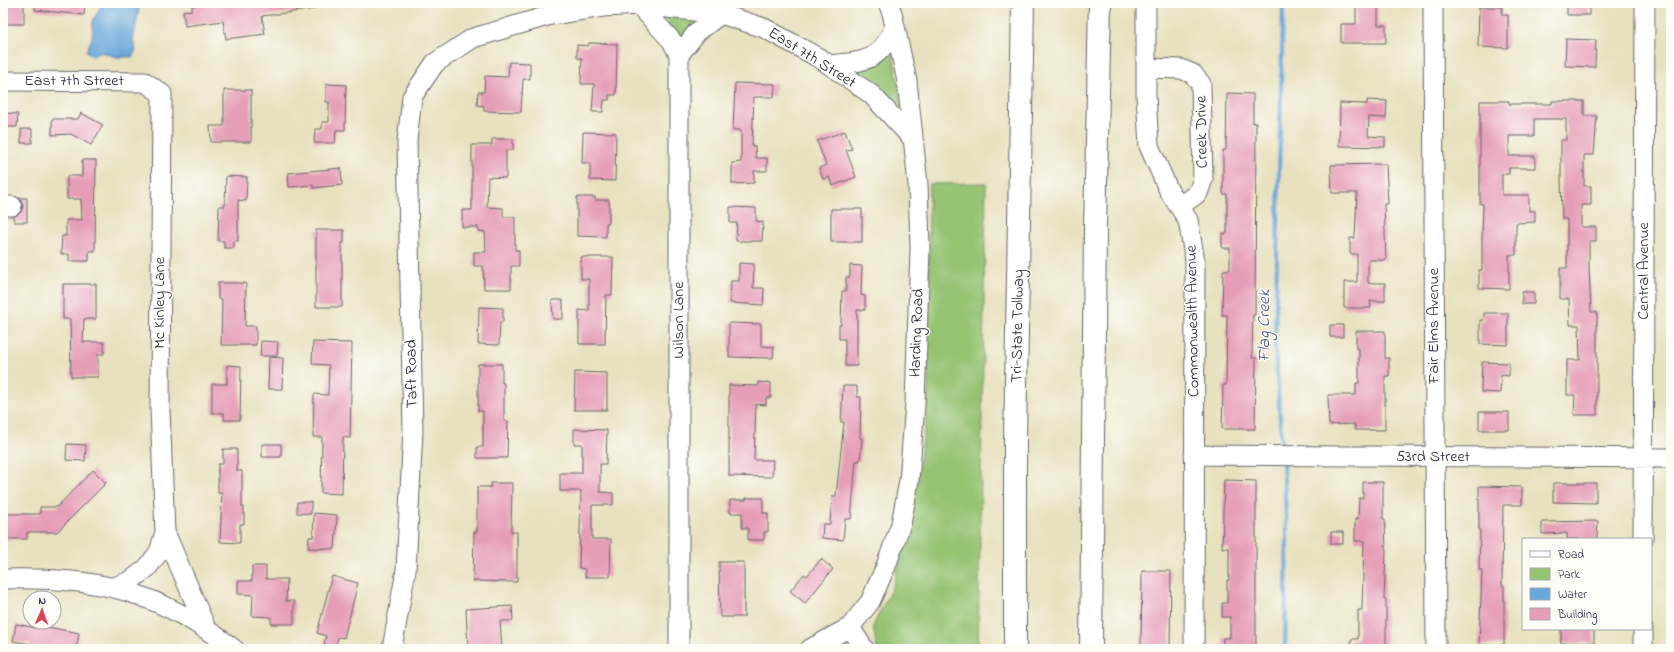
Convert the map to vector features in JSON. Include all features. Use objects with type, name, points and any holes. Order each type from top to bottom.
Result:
[{"type":"highway","name":"Tri-State Tollway","points":[[1015,649],[1015,440],[1023,3]]},
{"type":"highway","points":[[1091,649],[1100,3]]},
{"type":"street","name":"Harding Road","points":[[850,627],[870,602],[886,566],[900,524],[909,481],[918,330],[920,248],[918,184],[906,81],[895,26],[888,3]]},
{"type":"street","name":"Commonwealth Avenue","points":[[1146,3],[1146,68],[1149,146],[1169,191],[1188,220],[1195,261],[1194,649]]},
{"type":"street","name":"Fair Elms Avenue","points":[[1433,3],[1436,649]]},
{"type":"street","name":"Central Avenue","points":[[1643,538],[1645,3]]},
{"type":"street","points":[[639,5],[672,41],[679,55],[697,32],[721,14]]},
{"type":"street","name":"East 7th Street","points":[[412,97],[435,63],[473,38],[551,15],[603,7],[639,5],[721,14],[764,28],[830,65],[872,95],[912,138]]},
{"type":"street","points":[[830,65],[870,59],[880,52],[895,26]]},
{"type":"street","name":"Wilson Lane","points":[[679,55],[679,649]]},
{"type":"street","name":"Creek Drive","points":[[1146,68],[1181,69],[1193,74],[1201,84],[1203,179],[1198,193],[1180,206]]},
{"type":"street","name":"East 7th Street","points":[[3,81],[145,82]]},
{"type":"street","name":"Mc Kinley Lane","points":[[114,587],[130,581],[147,568],[159,552],[165,532],[160,409],[162,94],[145,82]]},
{"type":"street","name":"Taft Road","points":[[392,649],[406,570],[413,430],[407,141],[412,97]]},
{"type":"street","name":"53rd Street","points":[[1194,455],[1671,458]]},
{"type":"street","name":"Mc Kinley Lane","points":[[165,532],[206,628]]},
{"type":"street","points":[[3,579],[69,580],[114,587],[141,595],[175,609],[206,628],[234,649]]},
{"type":"street","points":[[810,649],[850,627],[864,649]]},
{"type":"street","points":[[1643,630],[1643,649]]},
{"type":"green space","points":[[660,12],[694,19],[695,24],[683,37],[678,37]]},
{"type":"green space","points":[[889,53],[893,54],[904,117],[854,73]]},
{"type":"green space","points":[[986,183],[978,649],[877,649],[873,626],[893,586],[912,514],[928,405],[929,184]]},
{"type":"water","points":[[102,3],[140,3],[133,41],[136,50],[132,57],[116,57],[101,52],[92,56],[86,52],[92,38],[93,21]]},
{"type":"building","points":[[3,3],[24,3],[24,24],[5,24]]},
{"type":"building","points":[[35,3],[85,3],[84,15],[35,10]]},
{"type":"building","points":[[217,3],[314,3],[315,9],[262,16],[265,34],[226,39],[223,21],[185,26],[183,11],[192,10],[192,6]]},
{"type":"building","points":[[1356,3],[1378,3],[1378,25],[1386,25],[1386,43],[1341,43],[1341,24],[1356,24]]},
{"type":"building","points":[[1567,3],[1589,3],[1589,15],[1567,15]]},
{"type":"building","points":[[1479,7],[1502,7],[1502,15],[1508,15],[1508,48],[1478,47]]},
{"type":"building","points":[[1566,39],[1596,40],[1595,67],[1565,66]]},
{"type":"building","points":[[589,43],[617,44],[616,95],[609,95],[609,100],[604,100],[603,112],[592,112],[594,84],[581,84],[582,58],[577,58],[577,45],[588,46]]},
{"type":"building","points":[[509,62],[530,63],[530,79],[523,79],[521,112],[484,111],[484,106],[477,105],[478,92],[484,92],[485,76],[508,77]]},
{"type":"building","points":[[735,83],[775,84],[774,97],[754,97],[752,146],[755,146],[756,158],[767,158],[767,171],[754,171],[754,183],[732,184],[732,163],[741,162],[741,130],[733,130]]},
{"type":"building","points":[[326,84],[346,85],[345,130],[336,130],[335,143],[314,143],[315,129],[322,129],[322,122],[329,122],[329,102],[326,102]]},
{"type":"building","points":[[224,90],[251,90],[251,142],[211,142],[210,126],[224,126]]},
{"type":"building","points":[[1227,93],[1253,94],[1253,123],[1256,123],[1255,315],[1253,315],[1252,358],[1256,358],[1255,429],[1222,429],[1223,385],[1226,385],[1227,315],[1222,315],[1223,270],[1230,270],[1230,248],[1222,248],[1222,234],[1227,234],[1227,194],[1223,194],[1223,150],[1226,150]]},
{"type":"building","points":[[1367,100],[1387,101],[1386,118],[1369,117],[1368,136],[1385,137],[1385,147],[1339,146],[1340,103],[1367,104]]},
{"type":"building","points":[[1480,101],[1509,101],[1509,104],[1552,104],[1552,101],[1584,101],[1584,116],[1597,116],[1594,155],[1584,155],[1584,186],[1591,186],[1591,205],[1581,205],[1581,227],[1596,227],[1596,241],[1589,241],[1589,268],[1591,312],[1597,312],[1597,415],[1574,415],[1575,395],[1567,395],[1567,360],[1580,360],[1579,325],[1570,325],[1569,299],[1560,299],[1560,268],[1567,268],[1567,219],[1562,219],[1561,176],[1561,140],[1566,140],[1566,119],[1534,119],[1534,136],[1509,136],[1509,156],[1535,156],[1535,168],[1509,168],[1509,174],[1502,174],[1502,195],[1529,195],[1529,211],[1535,211],[1535,222],[1516,223],[1516,255],[1509,255],[1509,289],[1479,288],[1479,270],[1482,270],[1483,204],[1480,204]]},
{"type":"building","points":[[3,113],[18,114],[17,127],[3,127]]},
{"type":"building","points":[[81,113],[103,125],[91,145],[71,134],[52,135],[52,119],[78,119]]},
{"type":"building","points":[[21,129],[32,129],[32,143],[21,143]]},
{"type":"building","points":[[845,131],[852,149],[846,150],[856,177],[832,186],[829,177],[823,179],[819,168],[826,165],[817,141]]},
{"type":"building","points":[[583,132],[616,133],[615,181],[590,180],[590,163],[582,163]]},
{"type":"building","points":[[492,139],[513,139],[513,150],[506,150],[506,178],[488,177],[487,207],[503,208],[503,217],[515,217],[515,250],[519,250],[519,266],[511,266],[511,289],[484,289],[483,266],[474,266],[474,252],[486,252],[485,232],[478,231],[478,227],[462,227],[462,210],[472,210],[472,145],[492,145]]},
{"type":"building","points":[[82,160],[96,160],[95,251],[89,251],[89,261],[69,261],[69,254],[61,254],[62,236],[66,236],[66,220],[82,220],[81,199],[67,199],[67,176],[82,176]]},
{"type":"building","points":[[1386,164],[1388,204],[1384,204],[1386,260],[1368,260],[1368,283],[1385,283],[1385,301],[1370,301],[1371,308],[1344,308],[1344,282],[1357,282],[1357,254],[1350,254],[1350,238],[1355,238],[1357,193],[1332,193],[1331,165]]},
{"type":"building","points":[[341,168],[342,185],[313,188],[313,185],[289,187],[288,173]]},
{"type":"building","points":[[226,176],[247,177],[246,201],[238,200],[238,241],[234,241],[234,248],[224,248],[224,241],[218,241],[219,206],[225,206]]},
{"type":"building","points":[[577,197],[595,197],[595,200],[609,200],[609,223],[606,223],[606,237],[577,236]]},
{"type":"building","points":[[19,198],[27,198],[27,222],[14,222],[13,217],[21,212],[23,206]]},
{"type":"building","points":[[730,207],[756,208],[756,221],[763,222],[762,241],[736,241],[737,223],[730,223]]},
{"type":"building","points":[[831,209],[862,209],[862,242],[831,242]]},
{"type":"building","points":[[316,230],[344,230],[344,243],[342,243],[342,307],[316,307]]},
{"type":"building","points":[[581,257],[613,257],[612,295],[606,295],[605,344],[579,344],[579,310],[589,311],[589,279],[581,279]]},
{"type":"building","points":[[739,263],[754,264],[753,288],[764,288],[763,305],[730,303],[731,281],[739,281]]},
{"type":"building","points":[[850,265],[862,266],[861,295],[865,296],[865,310],[857,310],[857,366],[845,366],[845,339],[839,339],[842,291],[846,291],[846,277],[850,277]]},
{"type":"building","points":[[218,283],[246,283],[245,326],[256,326],[256,345],[221,345],[222,299],[218,299]]},
{"type":"building","points":[[63,284],[96,284],[96,319],[84,319],[83,342],[104,342],[104,354],[98,354],[98,377],[71,377],[70,319],[63,319]]},
{"type":"building","points":[[1522,292],[1534,292],[1534,304],[1522,304]]},
{"type":"building","points":[[552,300],[563,300],[563,319],[553,319]]},
{"type":"building","points":[[479,307],[503,308],[503,322],[500,322],[499,345],[478,344]]},
{"type":"building","points":[[1484,313],[1508,313],[1508,345],[1480,344],[1480,320],[1484,320]]},
{"type":"building","points":[[729,323],[761,324],[761,346],[774,347],[773,358],[729,357]]},
{"type":"building","points":[[1330,325],[1343,325],[1343,337],[1330,337]]},
{"type":"building","points":[[1356,331],[1385,331],[1385,358],[1389,358],[1389,376],[1385,376],[1385,430],[1355,430],[1355,424],[1329,425],[1328,395],[1356,395],[1356,383],[1359,383],[1359,349],[1356,349]]},
{"type":"building","points":[[261,341],[278,342],[277,356],[260,356]]},
{"type":"building","points":[[313,342],[352,343],[350,438],[343,437],[342,494],[321,493],[322,437],[313,437],[314,394],[328,395],[329,365],[312,364]]},
{"type":"building","points":[[269,357],[283,358],[282,389],[268,389]]},
{"type":"building","points":[[1482,362],[1509,363],[1509,376],[1501,375],[1500,393],[1481,392]]},
{"type":"building","points":[[478,364],[502,364],[502,383],[504,383],[504,421],[508,421],[507,458],[477,458],[477,447],[483,447],[483,411],[478,411]]},
{"type":"building","points":[[227,365],[241,366],[240,420],[224,420],[224,413],[212,413],[212,384],[227,384]]},
{"type":"building","points":[[575,372],[607,373],[607,410],[574,410]]},
{"type":"building","points":[[758,382],[771,383],[771,398],[766,398],[766,405],[756,404],[754,460],[773,460],[772,477],[729,476],[729,385],[758,386]]},
{"type":"building","points":[[843,386],[857,386],[857,397],[861,397],[860,438],[862,439],[860,461],[856,461],[851,519],[845,519],[843,540],[822,538],[823,524],[830,524],[832,496],[836,496],[844,422],[841,422]]},
{"type":"building","points":[[1479,412],[1509,412],[1509,430],[1479,430]]},
{"type":"building","points":[[574,429],[607,430],[606,464],[600,464],[600,492],[613,493],[613,505],[592,505],[592,539],[611,539],[610,577],[585,577],[585,569],[579,568],[581,491],[560,491],[560,473],[582,473],[582,444],[574,444]]},
{"type":"building","points":[[67,444],[86,445],[85,461],[66,460]]},
{"type":"building","points":[[262,444],[281,444],[281,457],[262,457]]},
{"type":"building","points":[[223,449],[237,449],[237,471],[242,471],[242,507],[244,507],[244,524],[240,524],[240,543],[220,542],[222,493],[218,493],[218,464],[223,464]]},
{"type":"building","points":[[93,470],[106,483],[57,532],[27,532],[27,539],[3,539],[3,514],[40,514],[40,507],[57,507]]},
{"type":"building","points":[[1224,480],[1256,481],[1256,649],[1223,649],[1223,638],[1230,638],[1230,617],[1222,617],[1222,603],[1227,603],[1227,580],[1229,580],[1229,548],[1222,548]]},
{"type":"building","points":[[1363,482],[1383,482],[1383,519],[1385,519],[1386,554],[1384,599],[1386,599],[1386,649],[1351,649],[1351,639],[1358,639],[1358,610],[1362,610],[1364,541],[1355,541],[1355,519],[1358,519],[1359,498],[1363,498]]},
{"type":"building","points":[[491,483],[512,483],[511,532],[517,532],[517,582],[473,581],[474,532],[477,532],[477,487],[491,487]]},
{"type":"building","points":[[1553,483],[1596,483],[1596,503],[1553,502]]},
{"type":"building","points":[[1479,486],[1522,487],[1522,505],[1503,505],[1502,586],[1504,586],[1504,645],[1479,645],[1482,570],[1479,570]]},
{"type":"building","points":[[746,498],[763,498],[763,513],[768,513],[768,532],[764,532],[764,540],[748,540],[748,528],[742,528],[742,513],[730,513],[730,500],[746,500]]},
{"type":"building","points":[[297,502],[311,502],[311,514],[297,513]]},
{"type":"building","points":[[314,513],[337,515],[335,549],[308,548],[309,537],[313,537]]},
{"type":"building","points":[[1598,521],[1597,538],[1567,538],[1567,533],[1542,534],[1542,522]]},
{"type":"building","points":[[1331,532],[1343,532],[1343,544],[1331,544]]},
{"type":"building","points":[[821,559],[833,569],[805,603],[790,591],[804,574],[807,576]]},
{"type":"building","points":[[719,562],[744,562],[744,617],[720,617]]},
{"type":"building","points":[[252,566],[266,566],[266,579],[287,579],[286,601],[294,601],[294,624],[271,624],[271,617],[252,616],[253,595],[238,594],[238,581],[252,581]]},
{"type":"building","points":[[1142,571],[1171,571],[1170,649],[1141,649]]},
{"type":"building","points":[[332,576],[358,583],[344,638],[338,637],[336,647],[324,644],[326,636],[317,633]]},
{"type":"building","points":[[512,606],[513,621],[500,621],[502,649],[468,649],[466,609]]},
{"type":"building","points":[[16,624],[22,625],[22,630],[62,630],[79,633],[76,649],[30,649],[31,644],[13,641]]},
{"type":"building","points":[[1561,630],[1594,630],[1594,643],[1561,643]]},
{"type":"waterway","name":"Flag Creek","points":[[1282,450],[1275,345],[1283,3]]},
{"type":"waterway","name":"Flag Creek","points":[[1283,461],[1287,534],[1285,649]]}]
